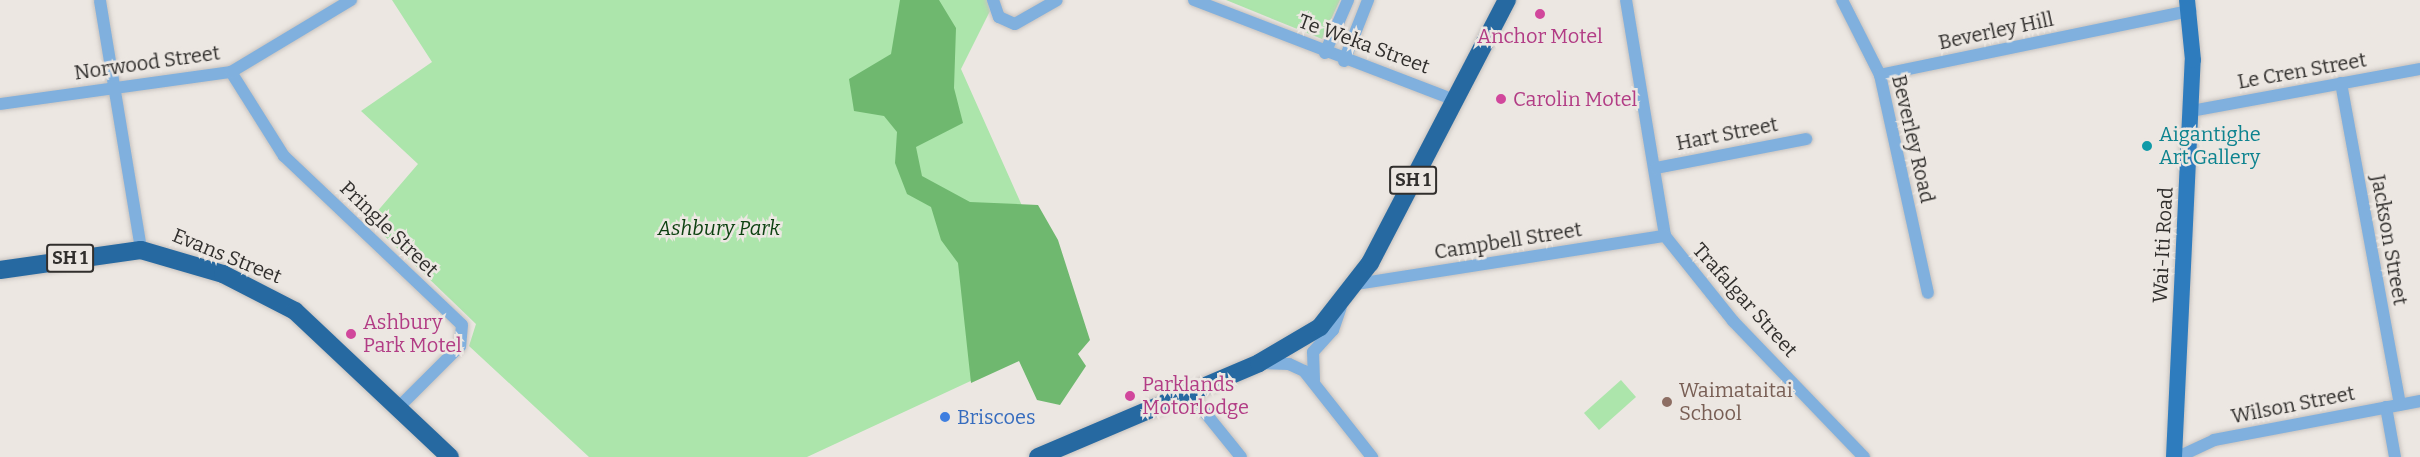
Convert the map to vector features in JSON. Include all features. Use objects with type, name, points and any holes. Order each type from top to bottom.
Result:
[{"type":"highway","name":"SH 1","points":[[1038,457],[1259,363],[1306,338],[1342,303],[1357,284],[1507,0]]},
{"type":"highway","name":"Evans Street","points":[[0,270],[141,250],[190,261],[280,302],[400,406],[450,457]]},
{"type":"main road","name":"Wai-Iti Road","points":[[2176,457],[2191,111],[2188,6]]},
{"type":"street","name":"Norwood Street","points":[[0,104],[115,86],[231,72],[351,0]]},
{"type":"street","points":[[993,0],[999,17],[1015,24],[1032,20],[1057,0]]},
{"type":"street","name":"Te Weka Street","points":[[1194,0],[1344,61],[1454,100]]},
{"type":"street","points":[[1325,53],[1348,0]]},
{"type":"street","points":[[1344,61],[1368,0]]},
{"type":"street","name":"Trafalgar Street","points":[[1626,0],[1656,168],[1665,236],[1733,321],[1864,457]]},
{"type":"street","name":"Beverley Road","points":[[1842,0],[1880,75],[1928,293]]},
{"type":"street","points":[[100,1],[141,250]]},
{"type":"street","name":"Beverley Hill","points":[[1880,75],[2188,6]]},
{"type":"street","name":"Le Cren Street","points":[[2191,111],[2420,69]]},
{"type":"street","name":"Pringle Street","points":[[231,72],[284,156],[462,325],[460,346],[400,406]]},
{"type":"street","name":"Jackson Street","points":[[2341,83],[2400,405]]},
{"type":"street","name":"Hart Street","points":[[1656,168],[1806,139]]},
{"type":"street","name":"Campbell Street","points":[[1357,284],[1665,236]]},
{"type":"street","points":[[1314,380],[1313,352],[1333,330],[1342,303]]},
{"type":"street","points":[[1259,363],[1289,363],[1314,380],[1372,457]]},
{"type":"street","points":[[1190,394],[1241,457]]},
{"type":"street","name":"Wilson Street","points":[[2176,457],[2204,442],[2420,401]]},
{"type":"street","points":[[2386,407],[2395,457]]},
{"type":"green space","name":"Ashbury Park","points":[[392,0],[987,0],[990,11],[961,69],[1078,331],[807,457],[589,457],[469,346],[476,324],[369,221],[418,164],[361,111],[432,62]]},
{"type":"green space","points":[[900,0],[939,0],[956,28],[954,88],[963,123],[916,147],[922,176],[970,202],[1038,205],[1058,240],[1090,340],[1078,354],[1086,366],[1060,405],[1037,400],[1019,361],[971,383],[958,263],[941,240],[931,207],[907,194],[895,163],[897,132],[884,116],[854,111],[849,79],[891,54]]},
{"type":"green space","points":[[1226,0],[1340,0],[1322,39]]},
{"type":"green space","points":[[1621,380],[1636,397],[1599,430],[1584,413]]},
{"type":"place","name":"Anchor Motel","points":[[1540,14]]},
{"type":"place","name":"Carolin Motel","points":[[1501,99]]},
{"type":"place","name":"Aigantighe Art Gallery","points":[[2147,146]]},
{"type":"place","name":"Ashbury Park Motel","points":[[351,334]]},
{"type":"place","name":"Parklands Motorlodge","points":[[1130,396]]},
{"type":"place","name":"Waimataitai School","points":[[1667,402]]},
{"type":"place","name":"Briscoes","points":[[945,417]]}]
